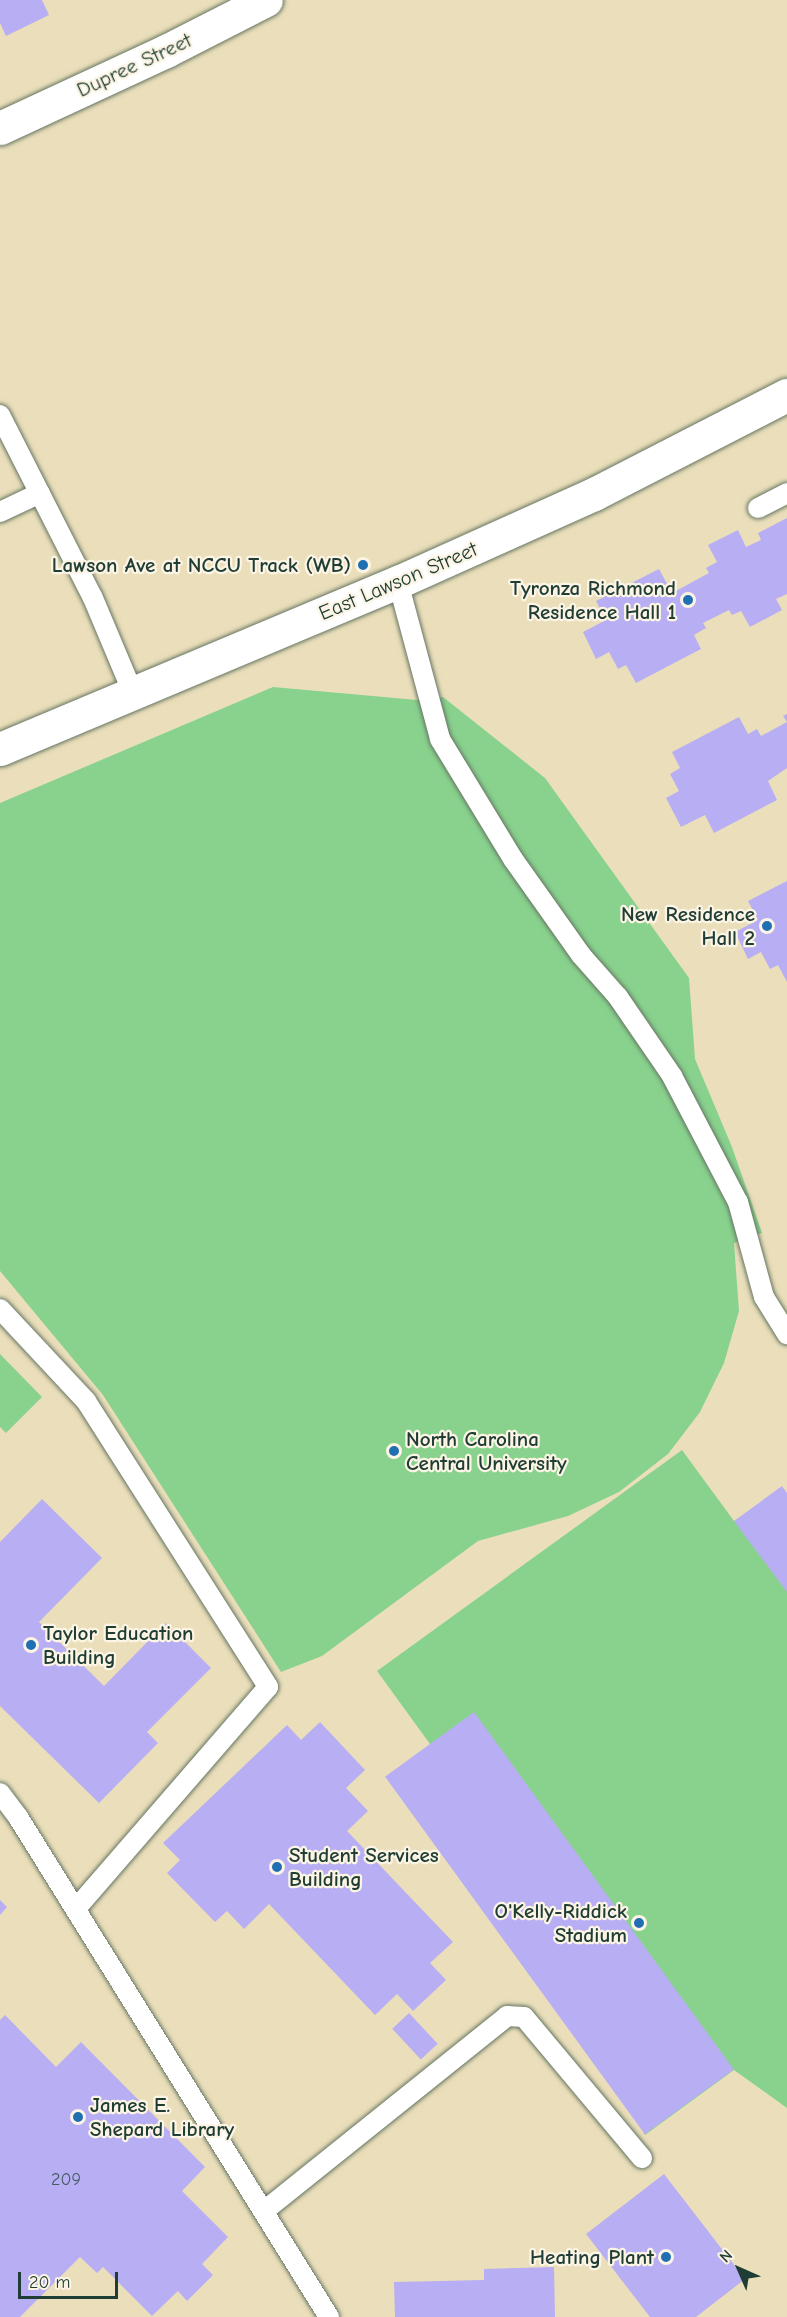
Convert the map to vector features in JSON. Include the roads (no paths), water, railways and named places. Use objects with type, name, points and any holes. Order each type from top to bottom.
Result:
[{"type":"street","name":"Dupree Street","points":[[0,128],[266,0]]},
{"type":"street","name":"East Lawson Street","points":[[0,749],[398,582],[594,494],[784,403]]},
{"type":"lane","points":[[0,415],[93,598],[133,693]]},
{"type":"lane","points":[[0,512],[40,493]]},
{"type":"lane","points":[[759,508],[787,493]]},
{"type":"lane","points":[[398,582],[440,739],[513,859],[581,955],[618,997],[672,1076],[738,1202],[764,1297],[787,1334]]},
{"type":"lane","points":[[0,1310],[86,1401],[268,1687],[76,1910]]},
{"type":"lane","points":[[0,1793],[76,1910],[329,2317]]},
{"type":"lane","points":[[264,2211],[507,2016],[524,2017],[642,2158]]},
{"type":"place","name":"Lawson Ave at NCCU Track (WB)","points":[[363,565]]},
{"type":"place","name":"Tyronza Richmond Residence Hall 1","points":[[688,600]]},
{"type":"place","name":"New Residence Hall 2","points":[[767,926]]},
{"type":"place","name":"North Carolina Central University","points":[[394,1451]]},
{"type":"place","name":"Taylor Education Building","points":[[31,1645]]},
{"type":"place","name":"Student Services Building","points":[[277,1867]]},
{"type":"place","name":"O'Kelly-Riddick Stadium","points":[[639,1923]]},
{"type":"place","name":"James E. Shepard Library","points":[[78,2117]]},
{"type":"place","name":"Heating Plant","points":[[666,2257]]}]
